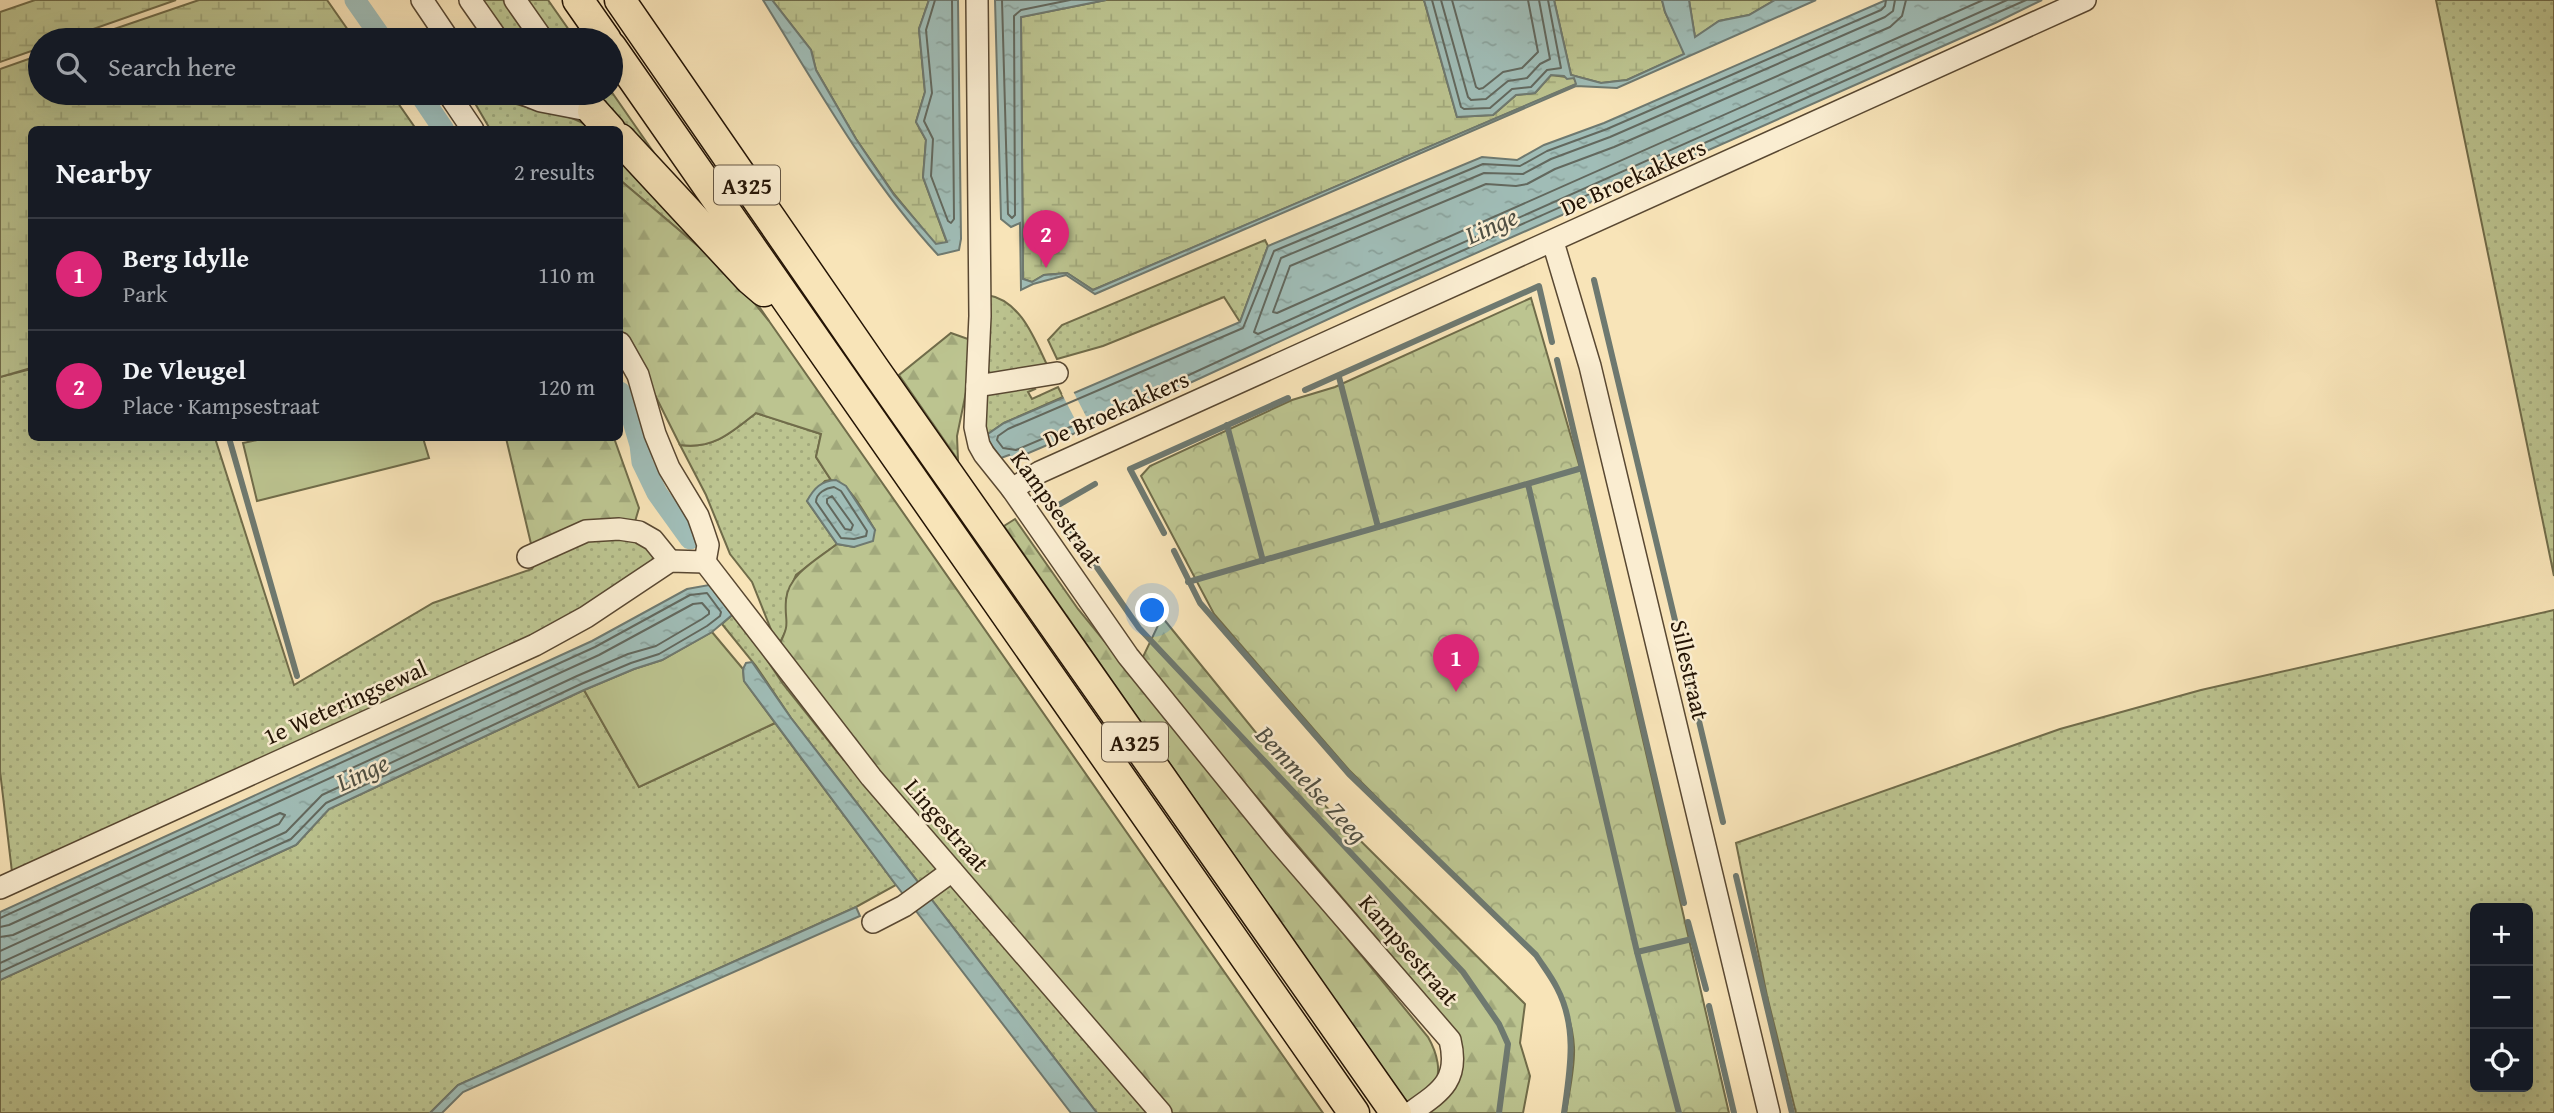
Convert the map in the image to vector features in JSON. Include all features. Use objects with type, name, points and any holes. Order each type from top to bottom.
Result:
[{"type":"highway","points":[[578,0],[598,28]]},
{"type":"highway","name":"A325","points":[[620,0],[875,370],[1396,1113]]},
{"type":"highway","name":"A325","points":[[623,64],[1354,1113]]},
{"type":"highway","points":[[623,142],[750,279],[802,323]]},
{"type":"street","points":[[422,0],[441,28]]},
{"type":"street","points":[[470,0],[490,28]]},
{"type":"street","points":[[515,0],[535,28]]},
{"type":"street","name":"Kampsestraat","points":[[977,0],[980,316],[975,428],[979,445],[1128,656],[1278,840],[1450,1040],[1453,1054],[1449,1076],[1442,1091],[1418,1107]]},
{"type":"street","name":"De Broekakkers","points":[[1012,489],[1040,472],[2085,0]]},
{"type":"street","points":[[456,105],[470,126]]},
{"type":"street","points":[[571,105],[594,111]]},
{"type":"street","name":"Sillestraat","points":[[1553,242],[1590,366],[1769,1113]]},
{"type":"street","points":[[528,557],[586,531],[619,529],[639,532],[653,540],[670,561],[705,562],[708,545],[704,530],[669,468],[638,375],[623,348]]},
{"type":"street","points":[[977,386],[1057,373]]},
{"type":"street","name":"1e Weteringsewal","points":[[0,888],[535,645],[586,617],[670,561]]},
{"type":"street","name":"Lingestraat","points":[[705,562],[721,579],[758,634],[871,777],[1161,1113]]},
{"type":"street","points":[[873,922],[904,906],[951,871]]},
{"type":"green space","points":[[35,0],[176,0],[96,28],[28,28],[28,52],[0,62],[0,12]]},
{"type":"green space","points":[[199,0],[327,0],[347,28],[117,28]]},
{"type":"green space","points":[[482,0],[503,0],[523,28],[502,28]]},
{"type":"green space","points":[[525,0],[548,0],[568,28],[545,28]]},
{"type":"green space","points":[[772,0],[929,0],[919,29],[925,92],[916,122],[926,140],[923,177],[947,243],[935,244],[894,194],[856,139],[816,70],[811,50]]},
{"type":"green space","points":[[1106,0],[1424,0],[1457,117],[1493,115],[1516,95],[1535,93],[1551,75],[1574,78],[1577,84],[1093,290],[1067,273],[1044,275],[1032,282],[1023,279],[1021,17]]},
{"type":"green space","points":[[1554,0],[1662,0],[1685,54],[1627,80],[1601,83],[1571,75]]},
{"type":"green space","points":[[1689,0],[1775,0],[1749,15],[1719,21],[1695,38]]},
{"type":"green space","points":[[2436,0],[2554,0],[2554,576]]},
{"type":"green space","points":[[28,59],[28,105],[399,105],[414,126],[28,126],[28,369],[0,377],[0,69]]},
{"type":"green space","points":[[476,105],[520,105],[568,117],[588,126],[488,126]]},
{"type":"green space","points":[[601,105],[621,105],[668,173],[623,132],[623,126],[618,126]]},
{"type":"green space","points":[[623,157],[724,255],[769,321],[731,274],[623,183]]},
{"type":"green space","points":[[623,183],[731,274],[769,321],[1323,1113],[1172,1113],[863,756],[778,647],[786,627],[786,600],[792,582],[813,561],[837,544],[854,547],[875,530],[850,493],[844,486],[831,480],[816,457],[821,434],[756,413],[730,433],[712,442],[692,446],[680,445],[644,373],[623,339]]},
{"type":"green space","points":[[1265,240],[1268,246],[1240,322],[1224,297],[1103,346],[1057,359],[1048,340],[1062,325]]},
{"type":"green space","points":[[987,295],[1010,305],[1019,314],[1033,335],[1049,369],[992,375],[985,368]]},
{"type":"green space","points":[[1531,298],[1582,475],[1729,1113],[1566,1113],[1574,1063],[1573,1034],[1561,998],[1536,955],[1349,770],[1214,614],[1141,476],[1150,466],[1292,400],[1335,387]]},
{"type":"green space","points":[[951,333],[968,339],[972,363],[957,436],[958,460],[899,375]]},
{"type":"green space","points":[[28,370],[28,441],[216,441],[294,685],[433,603],[532,569],[537,560],[563,547],[614,534],[650,547],[653,557],[651,568],[574,617],[12,872],[0,771],[0,377]]},
{"type":"green space","points":[[1032,385],[1035,389],[1028,392],[1032,399],[1058,387],[1063,397],[1004,423],[985,436],[982,401],[988,393]]},
{"type":"green space","points":[[756,413],[821,434],[816,457],[831,480],[825,481],[807,501],[837,544],[796,575],[786,599],[788,626],[778,647],[752,582],[730,554],[706,495],[680,445],[692,446],[712,442],[730,433]]},
{"type":"green space","points":[[424,441],[429,458],[257,501],[243,443]]},
{"type":"green space","points":[[507,441],[615,441],[639,508],[634,525],[532,548]]},
{"type":"green space","points":[[1015,519],[1078,609],[1428,1037],[1434,1049],[1438,1069],[1436,1082],[1430,1090],[1408,1105],[1004,526]]},
{"type":"green space","points":[[2554,610],[2554,1113],[1796,1113],[1767,996],[1736,843],[2060,729],[2201,690]]},
{"type":"green space","points":[[732,615],[839,754],[1147,1113],[1097,1113],[791,718],[756,666],[722,624]]},
{"type":"green space","points":[[1162,617],[1275,756],[1525,1004],[1520,1043],[1530,1076],[1523,1113],[1428,1113],[1448,1094],[1453,1084],[1456,1064],[1451,1026],[1141,661]]},
{"type":"green space","points":[[712,632],[743,669],[744,681],[775,723],[639,787],[584,690],[662,660]]},
{"type":"green space","points":[[584,690],[639,787],[775,723],[896,885],[856,907],[458,1085],[430,1113],[0,1113],[0,980],[296,845],[329,809]]},
{"type":"water","points":[[763,0],[772,0],[811,50],[816,70],[856,139],[894,195],[936,244],[947,242],[923,177],[926,140],[916,122],[925,92],[919,29],[929,0],[958,0],[959,250],[938,255],[913,226],[844,132]]},
{"type":"water","points":[[995,0],[1106,0],[1021,17],[1023,279],[1032,282],[1044,275],[1067,273],[1093,290],[1576,84],[1574,78],[1551,75],[1535,93],[1516,95],[1493,115],[1457,117],[1424,0],[1554,0],[1571,75],[1601,83],[1627,80],[1684,54],[1662,0],[1689,0],[1695,37],[1719,21],[1749,15],[1775,0],[1816,0],[1617,88],[1576,86],[1095,294],[1066,275],[1021,290],[1020,223],[1011,227],[1001,219]]},
{"type":"water","name":"Linge","points":[[1886,0],[2042,0],[1155,399],[1012,460],[1009,455],[1001,458],[985,436],[1004,423],[1240,322],[1268,246],[1482,157],[1517,160],[1544,145],[1604,123]]},
{"type":"water","points":[[836,480],[846,486],[875,530],[873,541],[854,547],[837,544],[807,501],[818,486]]},
{"type":"water","name":"Linge","points":[[709,585],[732,615],[712,632],[662,660],[584,690],[329,809],[296,845],[0,980],[0,912],[592,641],[687,589]]},
{"type":"water","points":[[752,662],[791,718],[1097,1113],[1071,1113],[896,885],[744,681],[743,669],[746,663]]},
{"type":"water","points":[[856,907],[860,916],[463,1092],[442,1113],[430,1113],[458,1085]]},
{"type":"pier","points":[[1072,389],[1092,428],[1082,433],[1062,394]]},
{"type":"waterway","points":[[355,0],[375,28]]},
{"type":"waterway","points":[[427,105],[441,126]]},
{"type":"waterway","points":[[1594,280],[1723,822]]},
{"type":"waterway","points":[[1305,390],[1539,286],[1552,342]]},
{"type":"waterway","points":[[1557,360],[1684,903]]},
{"type":"waterway","points":[[1339,377],[1378,527]]},
{"type":"waterway","points":[[623,398],[630,411],[642,462],[657,493],[690,539]]},
{"type":"waterway","points":[[1164,533],[1130,469],[1288,398]]},
{"type":"waterway","points":[[1227,425],[1263,561]]},
{"type":"waterway","points":[[230,441],[297,676]]},
{"type":"waterway","points":[[1188,582],[1582,468]]},
{"type":"waterway","points":[[1055,507],[1095,484]]},
{"type":"waterway","points":[[1528,484],[1637,952],[1679,1113]]},
{"type":"waterway","name":"Bemmelse Zeeg","points":[[1046,494],[1139,628],[1463,972],[1499,1024],[1508,1044],[1499,1113]]},
{"type":"waterway","points":[[1174,551],[1200,603],[1349,774],[1536,955],[1550,975],[1564,1003],[1570,1034],[1571,1049],[1564,1113]]},
{"type":"waterway","points":[[1736,876],[1792,1113]]},
{"type":"waterway","points":[[1688,922],[1706,989]]},
{"type":"waterway","points":[[1637,952],[1692,939]]},
{"type":"waterway","points":[[1709,1006],[1734,1113]]},
{"type":"place","name":"De Vleugel","points":[[1046,268]]},
{"type":"place","name":"Berg Idylle","points":[[1456,692]]}]
